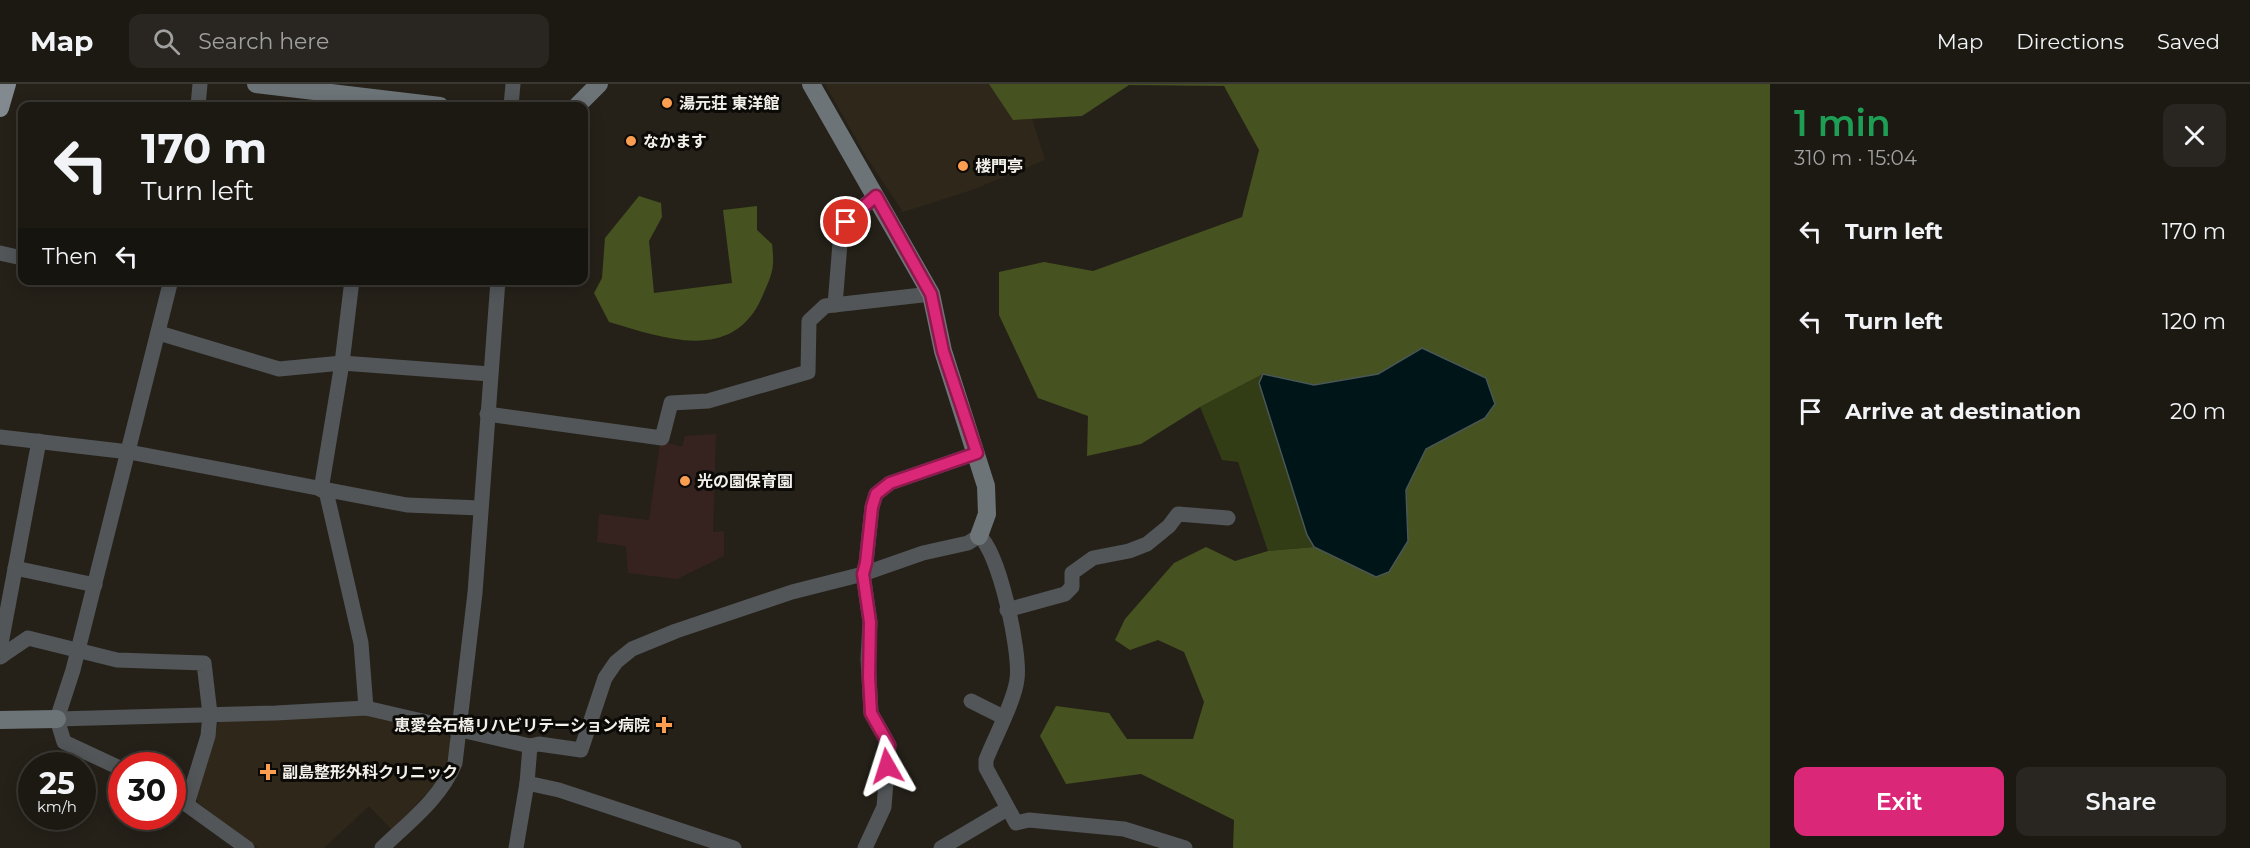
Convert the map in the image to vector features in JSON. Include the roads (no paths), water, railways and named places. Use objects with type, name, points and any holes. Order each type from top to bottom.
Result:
[{"type":"main road","points":[[0,108],[7,84]]},
{"type":"street","points":[[198,102],[200,84]]},
{"type":"street","points":[[256,84],[409,102]]},
{"type":"street","points":[[511,102],[513,84]]},
{"type":"street","points":[[581,102],[599,84]]},
{"type":"street","points":[[0,720],[366,708],[530,747],[539,744],[581,750],[604,678],[616,662],[632,649],[792,592],[863,574],[923,553],[968,543],[979,536],[987,514],[986,486],[943,351],[931,294],[811,84]]},
{"type":"street","points":[[834,305],[841,231],[851,216],[876,196]]},
{"type":"street","points":[[0,253],[18,257]]},
{"type":"street","points":[[108,762],[64,742],[57,719],[78,652],[170,285]]},
{"type":"street","points":[[351,285],[323,491],[361,643],[366,708]]},
{"type":"street","points":[[382,848],[430,802],[450,777],[455,763],[475,593],[498,285]]},
{"type":"street","points":[[487,414],[662,438],[671,403],[708,401],[808,372],[809,321],[825,306],[931,294]]},
{"type":"street","points":[[159,333],[279,369],[342,363],[490,374]]},
{"type":"street","points":[[0,436],[129,452],[323,491],[407,505],[480,508]]},
{"type":"street","points":[[39,441],[0,649],[1,657],[28,638],[117,660],[204,663],[210,714],[208,736],[187,804],[247,848]]},
{"type":"street","points":[[865,848],[884,807],[889,745],[871,713],[868,658],[870,622],[863,574],[872,507],[876,494],[890,483],[977,453]]},
{"type":"street","points":[[1007,610],[1065,594],[1072,587],[1072,573],[1093,558],[1129,551],[1148,544],[1169,526],[1178,514],[1228,518]]},
{"type":"street","points":[[979,536],[992,552],[1018,651],[1017,681],[986,768],[1016,823],[1029,820],[1124,829],[1185,848]]},
{"type":"street","points":[[15,568],[95,585]]},
{"type":"street","points":[[971,701],[1003,717]]},
{"type":"street","points":[[516,848],[527,783],[530,747]]},
{"type":"street","points":[[527,783],[559,790],[734,848]]},
{"type":"street","points":[[941,848],[1007,809]]},
{"type":"place","name":"湯元荘 東洋館","points":[[667,103]]},
{"type":"place","name":"なかます","points":[[631,141]]},
{"type":"place","name":"楼門亭","points":[[963,166]]},
{"type":"place","name":"光の園保育園","points":[[685,481]]},
{"type":"place","name":"恵愛会石橋リハビリテーション病院","points":[[664,725]]},
{"type":"place","name":"副島整形外科クリニック","points":[[268,772]]}]
